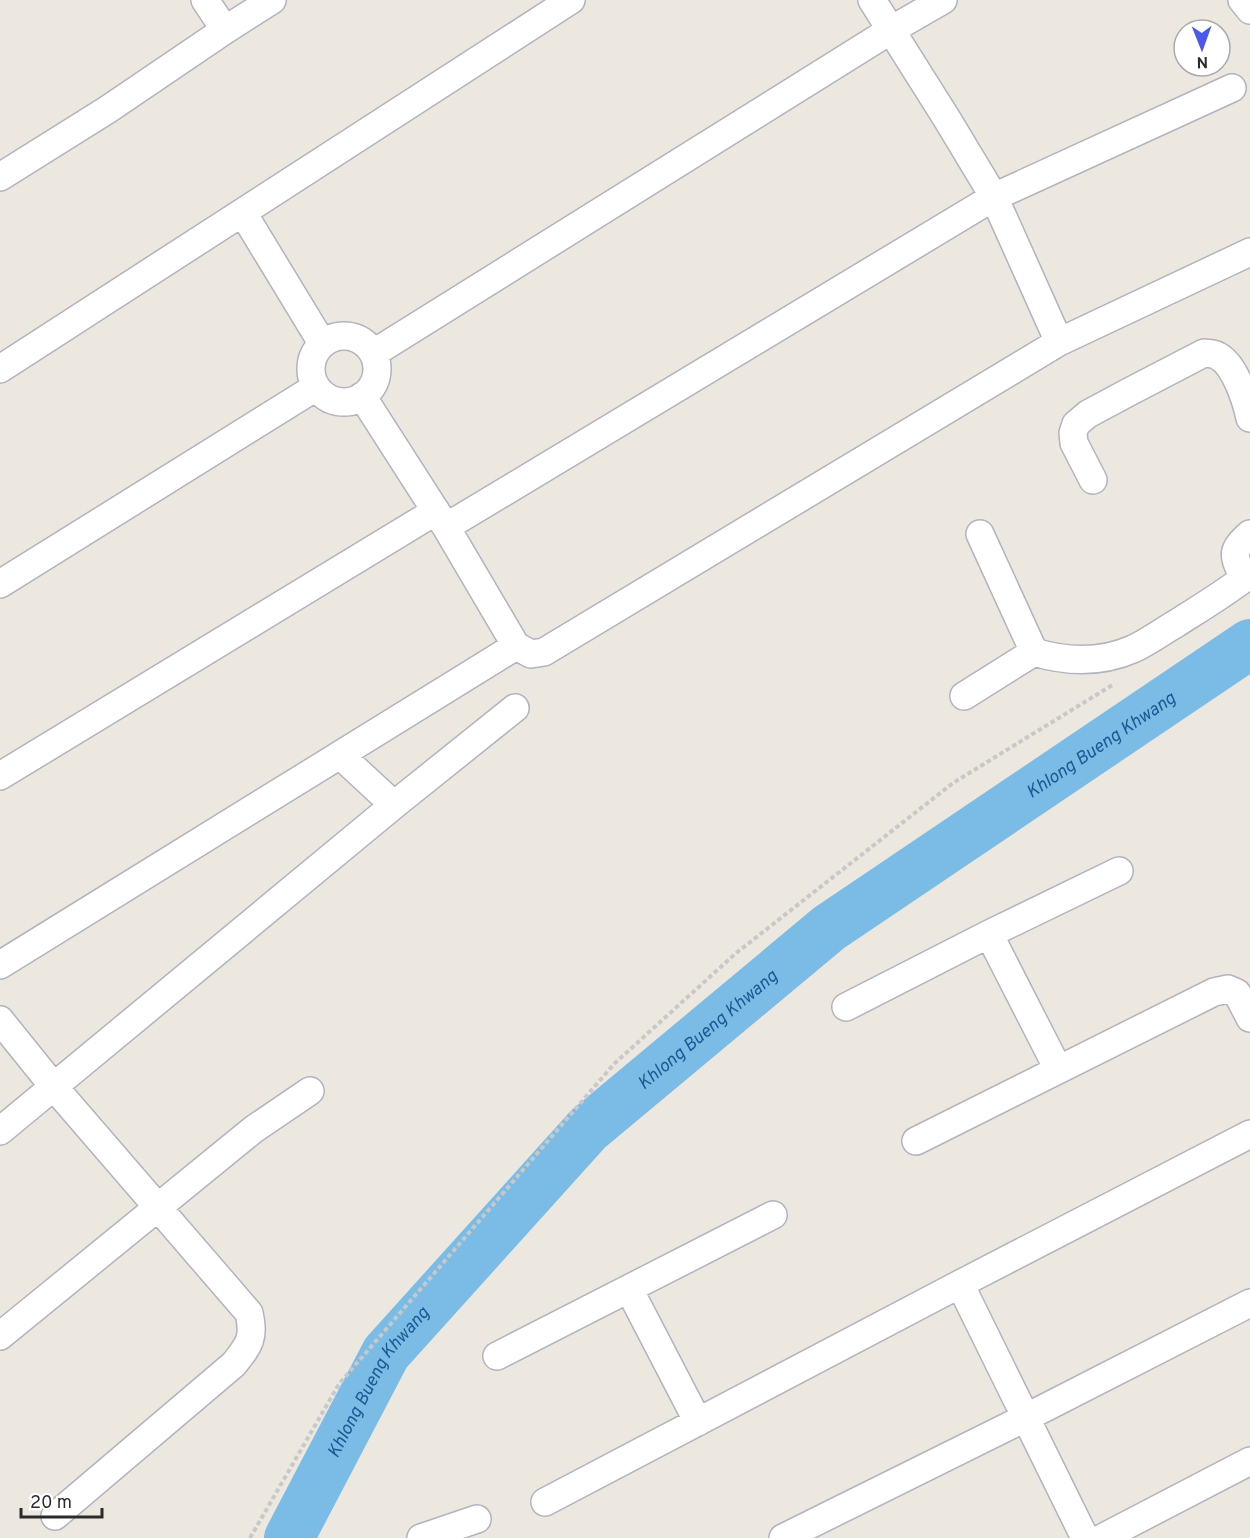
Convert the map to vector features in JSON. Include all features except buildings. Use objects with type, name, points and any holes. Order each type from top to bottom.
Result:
[{"type":"street","points":[[205,0],[225,30]]},
{"type":"street","points":[[0,177],[107,110],[272,0]]},
{"type":"street","points":[[0,369],[572,0]]},
{"type":"street","points":[[872,0],[994,196],[1059,342]]},
{"type":"street","points":[[374,354],[891,30],[943,0]]},
{"type":"street","points":[[1242,0],[1250,10]]},
{"type":"street","points":[[0,776],[994,196],[1232,88]]},
{"type":"street","points":[[243,213],[322,343]]},
{"type":"street","points":[[362,396],[441,519],[516,646],[531,654],[544,652],[1059,342],[1250,252]]},
{"type":"street","points":[[336,336],[350,336],[364,342],[374,354],[377,365],[376,377],[371,388],[362,396],[350,401],[337,401],[325,396],[316,387],[311,376],[310,364],[322,343],[336,336]]},
{"type":"street","points":[[1093,480],[1074,443],[1073,433],[1076,423],[1088,414],[1204,353],[1216,354],[1227,362],[1246,402],[1250,418]]},
{"type":"street","points":[[0,584],[316,387]]},
{"type":"street","points":[[980,534],[1034,652]]},
{"type":"street","points":[[964,696],[1034,652],[1051,657],[1083,660],[1109,657],[1134,649],[1247,577],[1235,559],[1235,550],[1240,542],[1250,534]]},
{"type":"street","points":[[0,965],[516,646]]},
{"type":"street","points":[[0,1131],[515,708]]},
{"type":"street","points":[[340,755],[394,806]]},
{"type":"street","points":[[846,1007],[989,933],[1119,871]]},
{"type":"street","points":[[989,933],[1058,1069]]},
{"type":"street","points":[[916,1141],[1214,992],[1227,989],[1237,993],[1250,1018]]},
{"type":"street","points":[[0,1020],[249,1313],[252,1324],[252,1335],[248,1347],[234,1364],[55,1516]]},
{"type":"street","points":[[0,1336],[254,1129],[310,1092]]},
{"type":"street","points":[[545,1502],[1250,1134]]},
{"type":"street","points":[[497,1356],[773,1215]]},
{"type":"street","points":[[960,1284],[1085,1538]]},
{"type":"street","points":[[628,1289],[698,1422]]},
{"type":"street","points":[[783,1538],[1250,1303]]},
{"type":"street","points":[[1102,1538],[1250,1461]]},
{"type":"street","points":[[421,1538],[477,1519]]},
{"type":"path","points":[[250,1538],[339,1384],[614,1064],[735,954],[953,783],[1124,678]]},
{"type":"waterway","name":"Khlong Bueng Khwang","points":[[289,1538],[386,1353],[588,1129],[829,928],[1250,644]]}]
